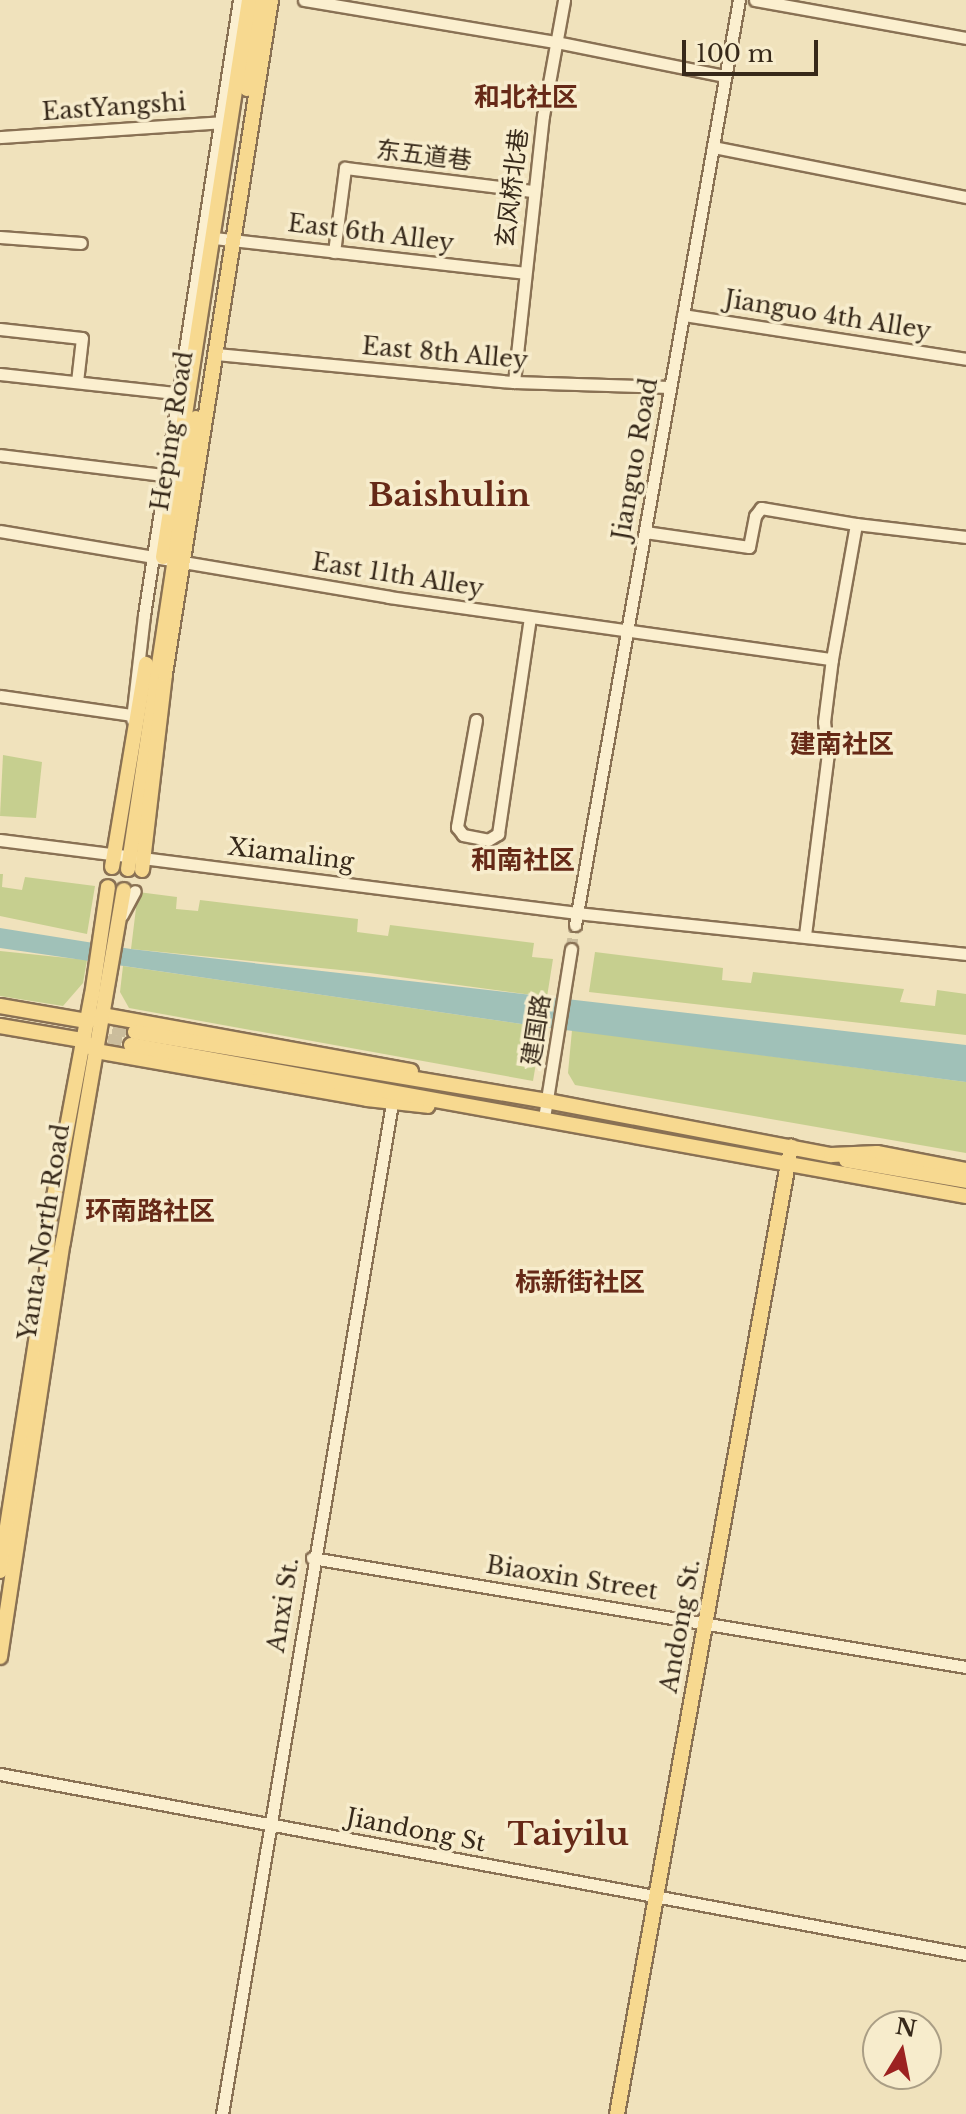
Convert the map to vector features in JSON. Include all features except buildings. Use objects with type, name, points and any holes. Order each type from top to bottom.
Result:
[{"type":"main road","name":"Heping Road","points":[[136,863],[167,562],[171,476],[184,394],[224,239],[226,122],[249,0]]},
{"type":"main road","name":"Heping Road","points":[[113,860],[135,731],[134,716],[167,562],[224,239],[260,0]]},
{"type":"main road","points":[[167,562],[216,354],[224,239],[271,0]]},
{"type":"main road","points":[[99,996],[109,925],[108,887]]},
{"type":"main road","points":[[109,925],[130,890]]},
{"type":"main road","name":"Yanta North Road","points":[[0,1657],[102,1015],[99,996]]},
{"type":"main road","name":"Yanta North Road","points":[[0,1571],[47,1271],[48,1229],[82,1040],[99,996]]},
{"type":"main road","points":[[0,1006],[87,1021],[102,1015],[379,1063],[500,1095]]},
{"type":"main road","points":[[0,1026],[82,1040],[96,1051],[392,1103],[500,1110]]},
{"type":"main road","points":[[966,1170],[877,1153],[831,1155],[547,1101],[133,1038],[829,1173],[966,1196]]},
{"type":"main road","name":"Andong St.","points":[[617,2114],[703,1621],[791,1147]]},
{"type":"main road","points":[[831,1155],[838,1159],[966,1181]]},
{"type":"main road","points":[[829,1173],[872,1189],[966,1205]]},
{"type":"street","points":[[0,374],[184,394],[226,122],[239,0]]},
{"type":"street","points":[[304,0],[556,42],[725,76]]},
{"type":"street","name":"玄风桥北巷","points":[[514,382],[521,339],[533,191],[564,0]]},
{"type":"street","name":"Jianguo Road","points":[[576,919],[739,0]]},
{"type":"street","points":[[755,0],[966,38]]},
{"type":"street","name":"EastYangshi","points":[[0,137],[226,122]]},
{"type":"street","points":[[713,147],[966,197]]},
{"type":"street","name":"东五道巷","points":[[334,252],[345,168],[533,191]]},
{"type":"street","points":[[0,237],[81,243]]},
{"type":"street","name":"East 6th Alley","points":[[224,239],[524,273]]},
{"type":"street","name":"Jianguo 4th Alley","points":[[683,315],[966,359]]},
{"type":"street","points":[[0,329],[82,338],[77,382]]},
{"type":"street","name":"East 8th Alley","points":[[216,354],[514,382],[670,387]]},
{"type":"street","points":[[0,455],[171,476]]},
{"type":"street","points":[[645,532],[749,547],[755,516],[761,508],[856,524],[966,537]]},
{"type":"street","points":[[805,935],[828,754],[824,722],[856,524]]},
{"type":"street","name":"East 11th Alley","points":[[0,531],[167,562],[530,618],[832,659]]},
{"type":"street","points":[[476,720],[457,827],[463,835],[488,840],[498,834],[530,618]]},
{"type":"street","points":[[0,696],[134,716]]},
{"type":"street","name":"Xiamaling","points":[[0,840],[113,860],[576,919],[805,935],[966,954]]},
{"type":"street","name":"建国路","points":[[544,1118],[571,949]]},
{"type":"street","name":"Anxi St.","points":[[222,2114],[312,1558],[392,1103]]},
{"type":"street","name":"Biaoxin Street","points":[[312,1558],[966,1667]]},
{"type":"street","name":"Jiandong St","points":[[0,1774],[966,1954]]},
{"type":"green space","points":[[3,755],[42,762],[36,818],[0,816]]},
{"type":"green space","points":[[0,874],[3,874],[2,887],[22,890],[25,877],[95,886],[87,934],[0,916]]},
{"type":"green space","points":[[138,892],[177,897],[176,909],[198,911],[200,900],[358,919],[357,932],[388,936],[390,925],[534,943],[532,957],[553,959],[547,997],[370,973],[131,949]]},
{"type":"green space","points":[[0,951],[87,960],[83,983],[63,1006],[0,996]]},
{"type":"green space","points":[[595,952],[723,968],[722,980],[751,983],[753,972],[904,989],[900,1002],[935,1006],[937,990],[966,994],[966,1035],[589,992]]},
{"type":"green space","points":[[123,966],[542,1027],[533,1081],[129,1008],[120,992]]},
{"type":"green space","points":[[572,1030],[966,1082],[966,1153],[575,1085],[568,1073]]},
{"type":"water","points":[[0,928],[131,949],[966,1045],[966,1082],[542,1027],[0,948]]},
{"type":"tunnel","points":[[571,949],[575,925]]},
{"type":"tunnel","points":[[92,1024],[135,1032]]},
{"type":"tunnel","points":[[87,1037],[131,1045]]},
{"type":"district","name":"和北社区","points":[[526,98]]},
{"type":"district","name":"Baishulin","points":[[449,495]]},
{"type":"district","name":"建南社区","points":[[842,745]]},
{"type":"district","name":"和南社区","points":[[523,861]]},
{"type":"district","name":"环南路社区","points":[[150,1212]]},
{"type":"district","name":"标新街社区","points":[[580,1283]]},
{"type":"district","name":"Taiyilu","points":[[568,1834]]}]
